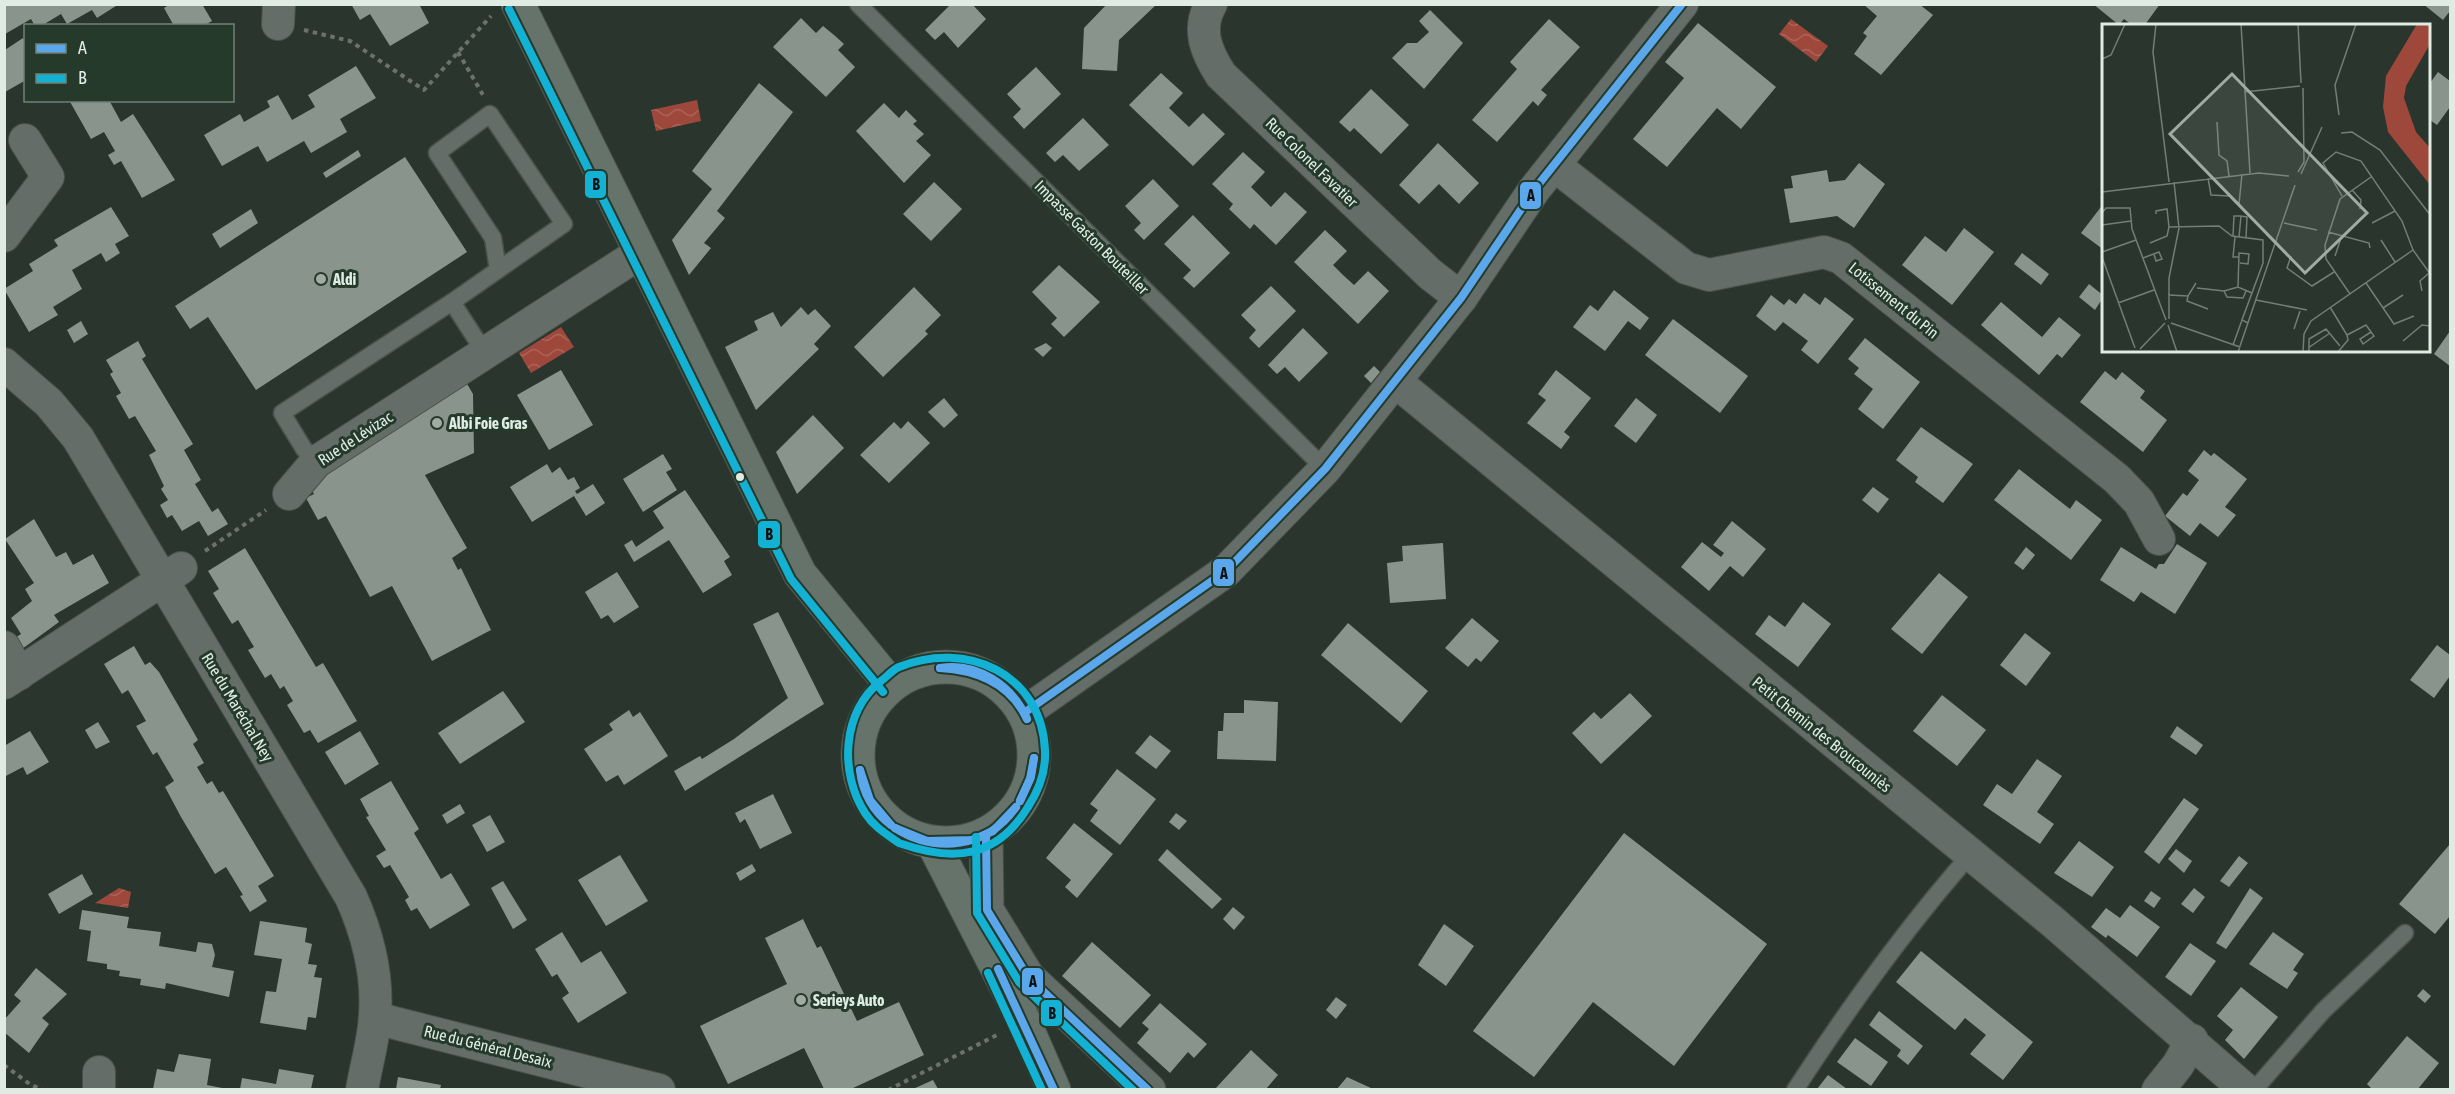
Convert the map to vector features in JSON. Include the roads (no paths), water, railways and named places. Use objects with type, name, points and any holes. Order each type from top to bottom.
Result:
[{"type":"main road","points":[[509,7],[640,253],[800,574],[891,685]]},
{"type":"main road","points":[[953,666],[975,671],[995,680],[1012,695],[1024,713],[1034,742],[1033,772],[1022,801],[986,837],[933,843],[905,834],[881,817],[865,792],[857,764],[859,734],[871,707],[891,685],[910,674],[931,667],[953,666]]},
{"type":"main road","points":[[933,843],[1024,1021],[1054,1089]]},
{"type":"street","name":"Rue Colonel Favatier","points":[[1211,4],[1202,28],[1208,55],[1221,75],[1430,274],[1461,298]]},
{"type":"street","points":[[1024,713],[1226,571],[1325,469],[1461,298],[1534,190],[1682,4]]},
{"type":"street","points":[[4,236],[48,177],[25,140]]},
{"type":"street","name":"Lotissement du Pin","points":[[1554,165],[1686,268],[1709,275],[1824,252],[1841,258],[2117,479],[2139,502],[2159,539]]},
{"type":"street","name":"Rue de Lévizac","points":[[289,494],[316,462],[640,253]]},
{"type":"street","name":"Rue du Maréchal Ney","points":[[4,363],[49,403],[78,438],[171,573],[351,897],[364,927],[375,977],[375,1018],[362,1089]]},
{"type":"street","name":"Petit Chemin des Broucouniès","points":[[1395,381],[1970,855],[2192,1040],[2246,1089]]},
{"type":"street","points":[[4,647],[12,678],[171,573]]},
{"type":"street","points":[[986,837],[987,910],[1028,977],[1149,1089]]},
{"type":"street","name":"Rue du Général Desaix","points":[[375,1018],[599,1082],[659,1089]]},
{"type":"street","points":[[2158,1089],[2178,1065],[2192,1040]]},
{"type":"lane","name":"Impasse Gaston Bouteiller","points":[[858,4],[1325,469]]},
{"type":"lane","points":[[316,462],[304,449],[282,413],[452,302],[498,270],[564,224],[490,114],[437,153],[493,238],[498,270]]},
{"type":"lane","points":[[452,302],[485,353]]},
{"type":"lane","points":[[1795,1089],[1849,1008],[1918,915],[1970,855]]},
{"type":"lane","points":[[2254,1089],[2323,1011],[2405,933]]},
{"type":"water","points":[[1791,19],[1828,46],[1816,62],[1779,34]]},
{"type":"water","points":[[697,100],[701,121],[656,131],[651,110]]},
{"type":"water","points":[[561,327],[574,347],[531,373],[519,353]]},
{"type":"water","points":[[119,888],[131,892],[128,908],[95,903]]},
{"type":"place","name":"Aldi","points":[[321,279]]},
{"type":"place","name":"Albi Foie Gras","points":[[437,423]]},
{"type":"place","name":"Serieys Auto","points":[[801,1000]]}]
